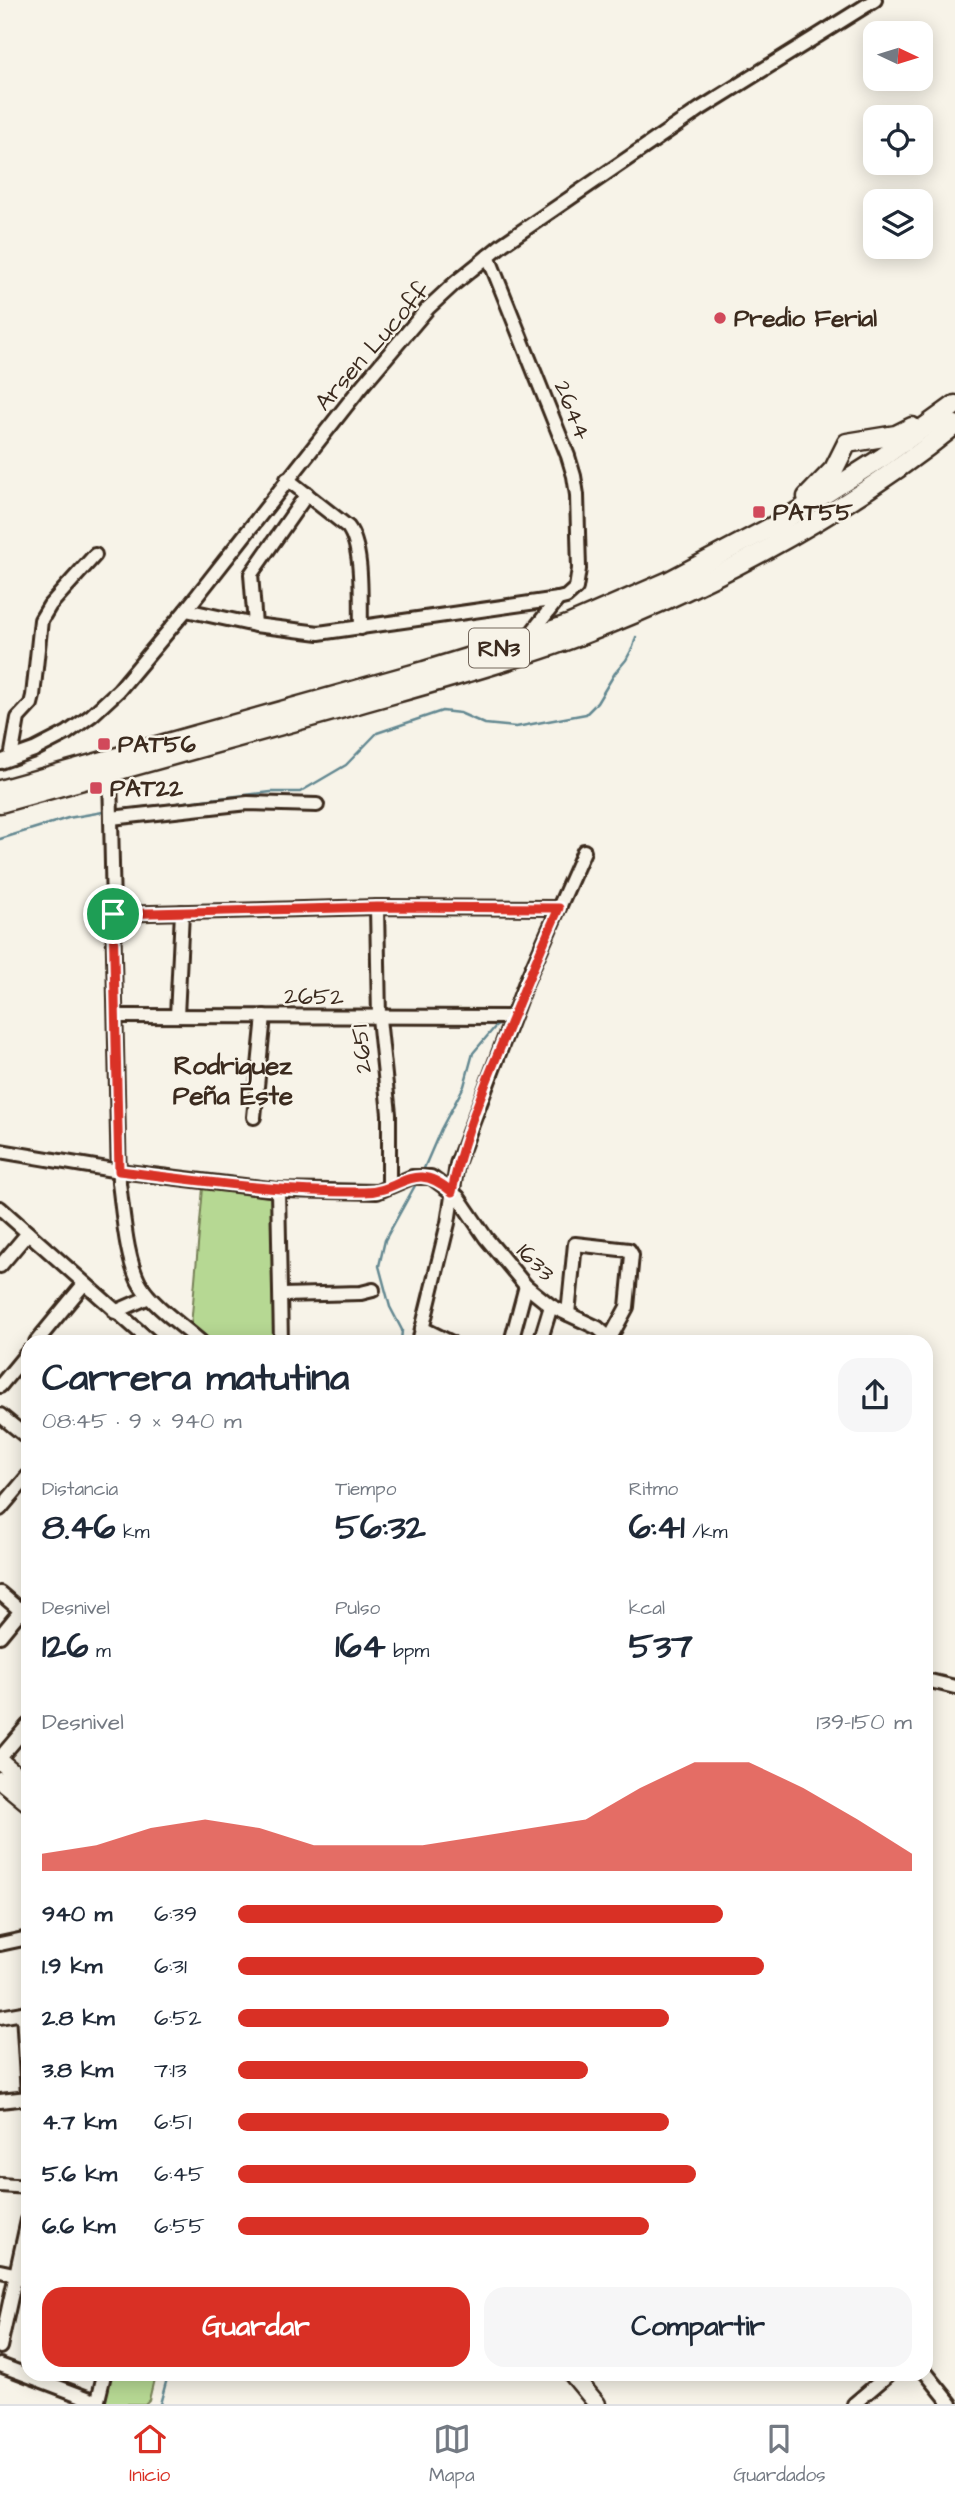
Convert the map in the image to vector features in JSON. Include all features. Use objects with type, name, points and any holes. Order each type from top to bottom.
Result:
[{"type":"highway","points":[[781,522],[834,470],[847,443],[896,435],[929,417],[952,414]]},
{"type":"highway","name":"RN3","points":[[0,790],[526,640],[570,624],[669,581],[781,522],[952,414]]},
{"type":"highway","name":"RN3","points":[[0,803],[510,659],[613,622],[697,584],[773,545],[869,487],[952,414]]},
{"type":"main road","points":[[0,1759],[21,1778]]},
{"type":"main road","points":[[0,1780],[21,1797]]},
{"type":"main road","points":[[578,2381],[597,2404]]},
{"type":"street","name":"Arsen Lucoff","points":[[6,760],[56,739],[92,715],[119,690],[186,610],[287,479],[428,309],[488,256],[700,108],[875,0]]},
{"type":"street","name":"2644","points":[[488,256],[568,456],[576,495],[579,569],[576,588],[566,597],[558,599]]},
{"type":"street","points":[[287,479],[354,534],[361,628]]},
{"type":"street","points":[[254,625],[251,574],[307,494]]},
{"type":"street","points":[[6,760],[18,718],[31,704],[41,620],[50,605],[95,555]]},
{"type":"street","points":[[186,610],[254,625],[319,633],[558,599]]},
{"type":"street","points":[[526,640],[558,599]]},
{"type":"street","points":[[110,773],[119,1171],[123,1213],[134,1270],[141,1286],[149,1297],[193,1335]]},
{"type":"street","points":[[111,818],[248,803],[317,805]]},
{"type":"street","points":[[420,1335],[447,1223],[457,1164],[512,1017],[584,851]]},
{"type":"street","points":[[113,914],[377,907],[559,908]]},
{"type":"street","name":"2651","points":[[377,907],[379,1018],[389,1114],[390,1186]]},
{"type":"street","points":[[177,1016],[182,912]]},
{"type":"street","name":"2652","points":[[116,1016],[512,1017]]},
{"type":"street","points":[[254,1117],[264,1016]]},
{"type":"street","points":[[0,1151],[119,1171],[278,1191],[377,1192],[412,1177],[431,1177],[452,1192]]},
{"type":"street","points":[[278,1191],[281,1335]]},
{"type":"street","name":"1633","points":[[452,1192],[526,1286],[551,1307],[598,1328],[606,1335]]},
{"type":"street","points":[[0,1208],[141,1335]]},
{"type":"street","points":[[0,1266],[29,1233]]},
{"type":"street","points":[[568,1314],[575,1244],[629,1250],[632,1255],[627,1307],[614,1335]]},
{"type":"street","points":[[42,1335],[84,1284]]},
{"type":"street","points":[[513,1335],[526,1286]]},
{"type":"street","points":[[282,1295],[360,1293],[373,1290]]},
{"type":"street","points":[[116,1312],[149,1297]]},
{"type":"street","points":[[542,1335],[551,1307]]},
{"type":"street","points":[[422,1328],[436,1335]]},
{"type":"street","points":[[0,1386],[21,1360]]},
{"type":"street","points":[[0,1415],[21,1432]]},
{"type":"street","points":[[0,1509],[21,1484]]},
{"type":"street","points":[[0,1593],[21,1607]]},
{"type":"street","points":[[0,1636],[21,1615]]},
{"type":"street","points":[[933,1681],[955,1687]]},
{"type":"street","points":[[0,1759],[21,1734]]},
{"type":"street","points":[[0,1944],[21,1940]]},
{"type":"street","points":[[0,2017],[21,2013]]},
{"type":"street","points":[[0,2101],[21,2097]]},
{"type":"street","points":[[0,2185],[21,2186]]},
{"type":"street","points":[[0,2271],[21,2276]]},
{"type":"street","points":[[0,2347],[21,2279]]},
{"type":"street","points":[[0,2365],[21,2373]]},
{"type":"street","points":[[41,2381],[97,2403],[102,2381]]},
{"type":"street","points":[[854,2404],[881,2381]]},
{"type":"street","points":[[932,2381],[951,2404]]},
{"type":"green space","points":[[203,1188],[271,1197],[275,1335],[202,1335],[191,1326]]},
{"type":"green space","points":[[108,2381],[154,2381],[149,2400],[145,2404],[103,2404]]},
{"type":"waterway","points":[[118,810],[271,792],[300,792],[346,765],[377,733],[442,711],[460,713],[485,724],[516,727],[586,714],[597,703],[626,660],[636,637]]},
{"type":"waterway","points":[[0,839],[68,818],[103,812]]},
{"type":"waterway","points":[[422,1173],[464,1086],[473,1053],[495,1027],[504,1022]]},
{"type":"waterway","points":[[402,1335],[402,1330],[390,1307],[379,1266],[385,1240],[417,1182]]},
{"type":"waterway","points":[[160,2404],[166,2381]]},
{"type":"place","name":"Predio Ferial","points":[[720,318]]},
{"type":"place","name":"PAT55","points":[[759,512]]},
{"type":"place","name":"PAT56","points":[[104,744]]},
{"type":"place","name":"PAT22","points":[[96,788]]},
{"type":"district","name":"Rodriguez Peña Este","points":[[233,1080]]},
{"type":"route","points":[[377,907],[559,908],[485,1086],[457,1164],[452,1192],[431,1177],[412,1177],[377,1192],[278,1191],[119,1171],[113,914],[377,907]]}]
